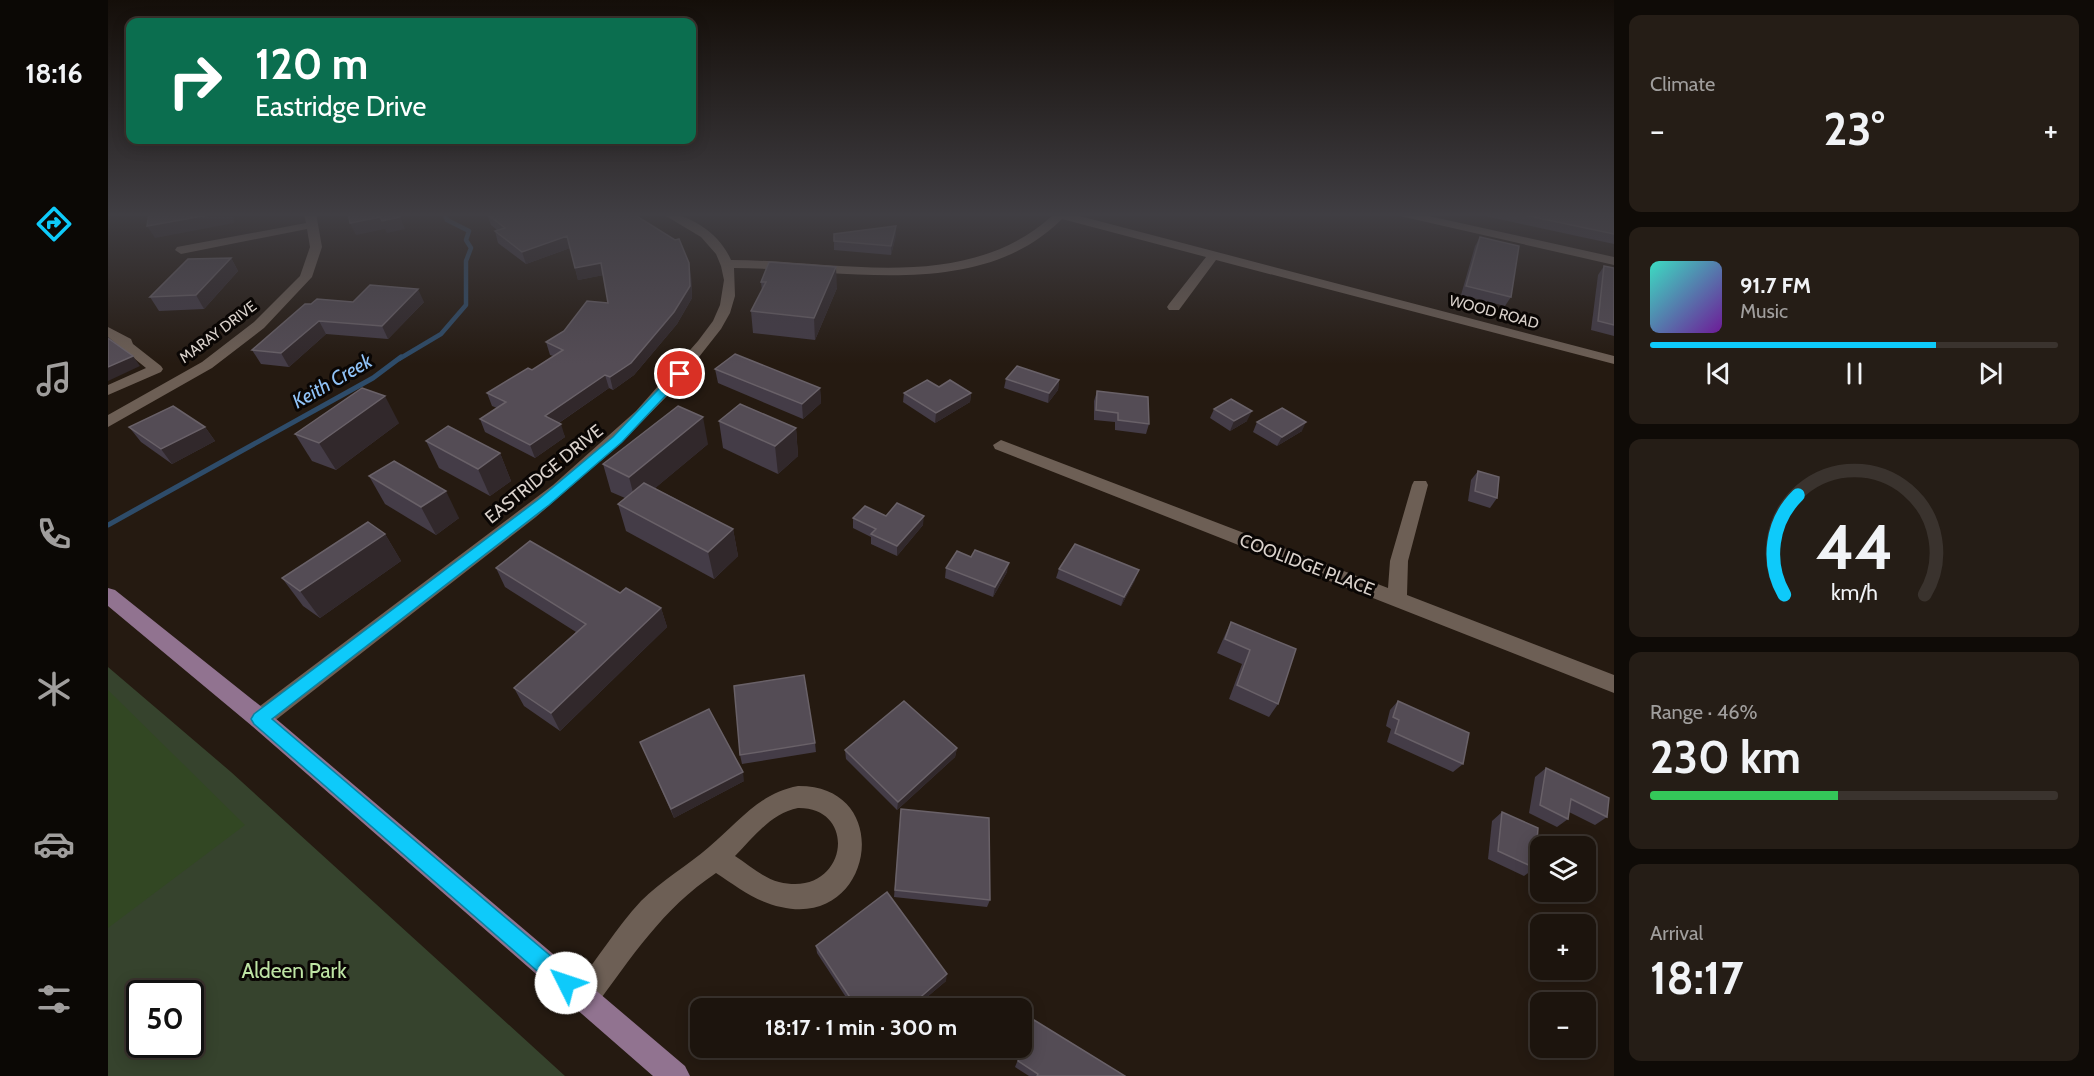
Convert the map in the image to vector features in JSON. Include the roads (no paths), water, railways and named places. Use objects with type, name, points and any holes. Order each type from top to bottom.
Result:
[{"type":"main road","points":[[108,595],[260,719],[675,1076]]},
{"type":"street","name":"MARAY DRIVE","points":[[110,420],[207,365],[259,325],[306,277],[311,263]]},
{"type":"street","points":[[726,264],[791,265],[897,273],[939,270],[972,263]]},
{"type":"street","points":[[1174,307],[1207,263]]},
{"type":"street","name":"WOOD ROAD","points":[[1241,263],[1614,360]]},
{"type":"street","name":"EASTRIDGE DRIVE","points":[[260,719],[536,508],[630,428],[680,374],[719,321],[728,299],[729,278],[726,264]]},
{"type":"street","points":[[108,332],[126,342],[126,345],[156,369],[179,381]]},
{"type":"street","points":[[108,391],[156,369]]},
{"type":"street","name":"COOLIDGE PLACE","points":[[1001,445],[1614,684]]},
{"type":"street","points":[[1397,600],[1399,561],[1420,485]]},
{"type":"street","points":[[584,998],[651,911],[690,875],[716,858],[774,804],[792,797],[812,797],[830,804],[843,818],[851,835],[850,855],[843,874],[827,890],[807,898],[786,898],[767,890],[716,858]]},
{"type":"waterway","name":"Keith Creek","points":[[399,359],[441,334],[466,305],[466,263]]},
{"type":"waterway","name":"Keith Creek","points":[[108,525],[373,378],[401,357]]},
{"type":"park label","name":"Aldeen Park","points":[[294,971]]}]
